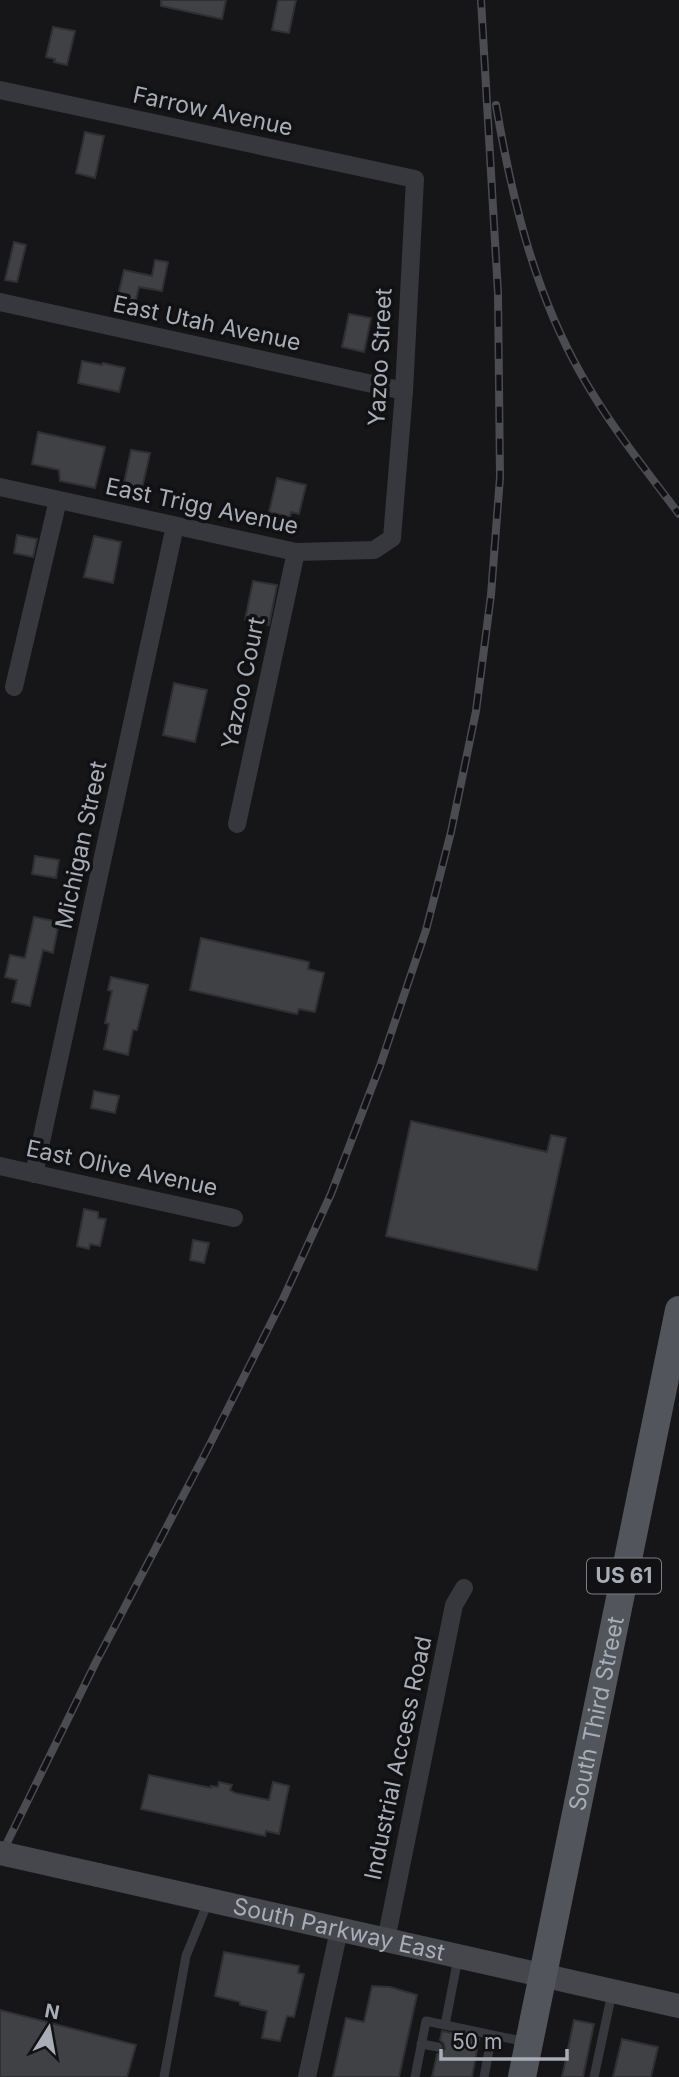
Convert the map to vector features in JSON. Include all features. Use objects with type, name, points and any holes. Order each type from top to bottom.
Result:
[{"type":"main road","name":"South Third Street","points":[[522,2077],[679,1310]]},
{"type":"main road","name":"South Parkway East","points":[[0,1853],[678,2006]]},
{"type":"street","name":"Farrow Avenue","points":[[0,90],[415,179]]},
{"type":"street","name":"Yazoo Street","points":[[392,538],[404,391],[415,179]]},
{"type":"street","name":"East Utah Avenue","points":[[0,302],[404,391]]},
{"type":"street","name":"East Trigg Avenue","points":[[0,487],[296,552],[374,550],[392,538]]},
{"type":"street","points":[[14,687],[58,500]]},
{"type":"street","name":"Michigan Street","points":[[34,1174],[175,526]]},
{"type":"street","name":"Yazoo Court","points":[[237,824],[296,552]]},
{"type":"street","name":"East Olive Avenue","points":[[0,1167],[234,1218]]},
{"type":"street","name":"Industrial Access Road","points":[[386,1940],[454,1605],[464,1588]]},
{"type":"street","points":[[307,2077],[339,1930]]},
{"type":"lane","points":[[164,2077],[186,1956],[209,1901]]},
{"type":"lane","points":[[445,2025],[458,1956]]},
{"type":"lane","points":[[594,2077],[612,1991]]},
{"type":"lane","points":[[415,2077],[426,2021],[529,2042]]},
{"type":"lane","points":[[484,2077],[492,2035]]},
{"type":"lane","points":[[421,2044],[438,2047]]},
{"type":"lane","points":[[476,2055],[488,2057]]},
{"type":"building","points":[[161,0],[226,0],[222,19],[161,6]]},
{"type":"building","points":[[278,0],[296,0],[289,33],[272,30]]},
{"type":"building","points":[[53,27],[75,31],[67,65],[46,57]]},
{"type":"building","points":[[85,132],[104,136],[95,178],[76,173]]},
{"type":"building","points":[[14,242],[26,245],[17,282],[5,280]]},
{"type":"building","points":[[155,260],[168,262],[162,291],[139,287],[135,304],[117,300],[124,270],[152,276]]},
{"type":"building","points":[[349,314],[371,318],[364,352],[342,347]]},
{"type":"building","points":[[82,361],[125,368],[119,392],[78,383]]},
{"type":"building","points":[[38,432],[105,447],[95,488],[60,481],[59,470],[32,464]]},
{"type":"building","points":[[131,450],[150,453],[140,497],[122,493]]},
{"type":"building","points":[[277,478],[306,485],[299,514],[291,512],[290,517],[269,512]]},
{"type":"building","points":[[17,535],[37,539],[33,557],[14,553]]},
{"type":"building","points":[[94,536],[121,542],[113,583],[84,577]]},
{"type":"building","points":[[253,581],[277,585],[269,625],[245,620]]},
{"type":"building","points":[[174,683],[207,690],[195,742],[163,735]]},
{"type":"building","points":[[35,856],[59,860],[56,878],[32,874]]},
{"type":"building","points":[[34,917],[59,922],[53,953],[43,950],[30,1006],[12,1002],[17,980],[5,977],[10,955],[25,958]]},
{"type":"building","points":[[201,938],[309,962],[308,969],[324,973],[315,1012],[299,1009],[297,1014],[190,990]]},
{"type":"building","points":[[111,977],[148,985],[128,1055],[104,1049],[109,1024],[105,1023],[112,991],[108,990]]},
{"type":"building","points":[[94,1091],[119,1096],[115,1113],[91,1108]]},
{"type":"building","points":[[411,1121],[547,1152],[551,1135],[566,1138],[537,1270],[386,1236]]},
{"type":"building","points":[[84,1209],[98,1212],[98,1218],[106,1219],[100,1246],[90,1244],[89,1249],[77,1246]]},
{"type":"building","points":[[193,1240],[209,1243],[204,1263],[190,1260]]},
{"type":"building","points":[[149,1775],[211,1788],[218,1787],[219,1782],[232,1785],[230,1790],[235,1793],[269,1800],[273,1782],[289,1786],[279,1834],[266,1831],[265,1836],[141,1809]]},
{"type":"building","points":[[224,1952],[299,1966],[298,1973],[304,1974],[294,2017],[287,2016],[280,2041],[262,2038],[267,2011],[215,1996]]},
{"type":"building","points":[[372,1986],[390,1987],[417,1995],[399,2077],[333,2077],[346,2018],[364,2022]]},
{"type":"building","points":[[0,2010],[136,2045],[127,2077],[0,2077]]},
{"type":"building","points":[[574,2020],[594,2024],[583,2077],[562,2077]]},
{"type":"building","points":[[442,2031],[479,2039],[472,2077],[432,2077],[437,2054],[445,2049],[440,2040]]},
{"type":"building","points":[[622,2039],[658,2047],[651,2077],[613,2077]]},
{"type":"railway","points":[[0,1857],[95,1664],[283,1299],[331,1194],[380,1066],[426,930],[451,832],[476,711],[491,595],[500,477],[498,293],[481,0]]},
{"type":"railway","points":[[496,105],[518,210],[550,310],[581,374],[603,411],[679,514]]}]
